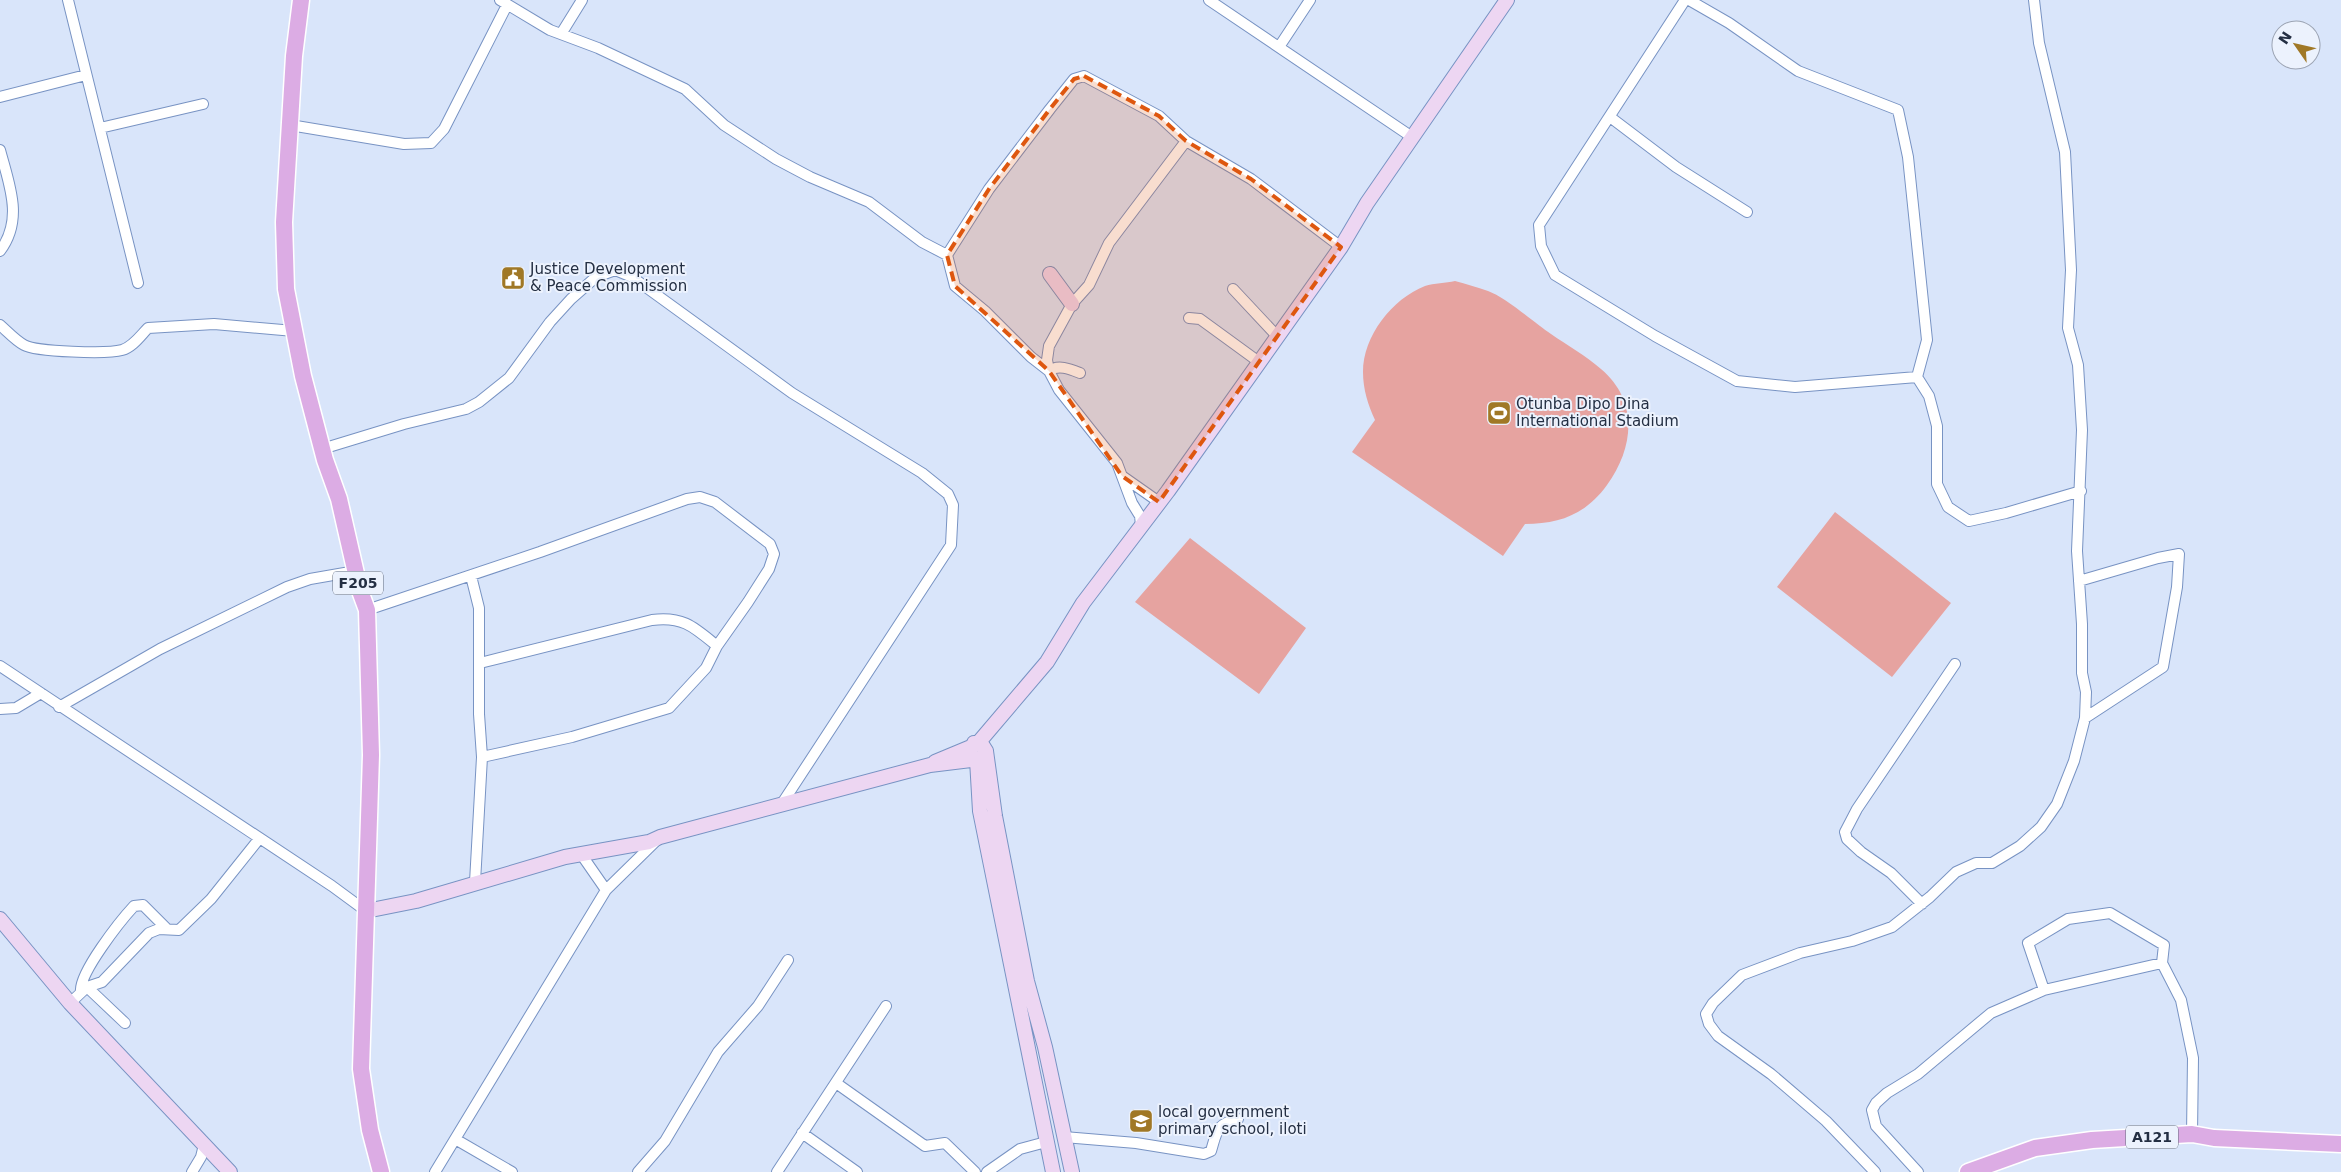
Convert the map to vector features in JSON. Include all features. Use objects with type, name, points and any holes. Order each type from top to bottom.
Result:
[{"type":"main road","name":"F205","points":[[301,0],[294,56],[284,222],[284,263],[303,376],[322,449],[338,499],[360,591],[367,610],[371,755],[362,986],[361,1069],[370,1130],[381,1172]]},
{"type":"main road","name":"A121","points":[[1968,1172],[2028,1151],[2056,1144],[2092,1140],[2192,1134],[2214,1138],[2341,1144]]},
{"type":"street","points":[[68,0],[138,283]]},
{"type":"street","points":[[561,34],[582,0]]},
{"type":"street","points":[[1209,0],[1412,137]]},
{"type":"street","points":[[1278,47],[1310,0]]},
{"type":"street","points":[[0,666],[366,911],[416,901],[475,882],[581,854],[649,842],[660,837],[930,765],[956,764],[977,752],[1047,662],[1083,603],[1159,502],[1341,247],[1412,137],[1507,0]]},
{"type":"street","points":[[1684,0],[1539,225],[1541,246],[1555,275],[1655,336],[1738,381],[1795,387],[1917,377]]},
{"type":"street","points":[[1689,0],[1771,50],[1798,71],[1898,110],[1908,157],[1927,340],[1917,377],[1928,396],[1937,426],[1937,484],[1948,508],[1969,521],[2006,513],[2081,491]]},
{"type":"street","points":[[1875,1172],[1826,1121],[1770,1074],[1718,1036],[1709,1024],[1706,1014],[1713,1003],[1742,975],[1768,963],[1800,953],[1852,941],[1892,927],[1922,904],[1956,872],[1966,866],[1992,863],[2002,858],[2028,840],[2040,827],[2057,804],[2069,775],[2085,718],[2086,692],[2082,673],[2082,624],[2077,551],[2081,491],[2082,430],[2078,364],[2068,328],[2071,270],[2065,152],[2039,43],[2034,0]]},
{"type":"street","points":[[290,125],[404,144],[431,144],[444,129],[504,3],[550,30],[607,52],[685,89],[724,125],[769,154],[810,177],[869,202],[922,242],[947,255]]},
{"type":"street","points":[[0,97],[86,75]]},
{"type":"street","points":[[1048,371],[1031,357],[985,311],[955,286],[947,255],[989,189],[1074,79],[1084,76],[1159,116],[1186,141],[1250,179],[1341,247]]},
{"type":"street","points":[[100,128],[203,104]]},
{"type":"street","points":[[1610,117],[1676,167],[1747,212]]},
{"type":"street","points":[[1141,525],[1140,516],[1117,463],[1059,390],[1048,371],[1046,360],[1049,346],[1072,304],[1089,285],[1109,243],[1186,141]]},
{"type":"street","points":[[0,150],[15,212],[7,242],[0,250]]},
{"type":"street","points":[[322,449],[404,424],[466,409],[479,402],[509,378],[550,322],[571,299],[596,277],[615,270],[632,277],[792,393],[922,473],[948,494],[954,505],[950,545],[781,806]]},
{"type":"street","points":[[1050,274],[1072,304]]},
{"type":"street","points":[[1234,288],[1277,336]]},
{"type":"street","points":[[1189,318],[1200,319],[1259,362]]},
{"type":"street","points":[[0,326],[24,346],[39,350],[104,352],[124,350],[133,344],[148,328],[156,327],[214,324],[294,331]]},
{"type":"street","points":[[1048,371],[1053,368],[1064,367],[1080,373]]},
{"type":"street","points":[[1122,476],[1159,502]]},
{"type":"street","points":[[367,610],[471,576],[665,505],[687,499],[706,498],[715,502],[770,544],[774,554],[769,569],[717,646],[706,668],[669,708],[572,737],[482,757]]},
{"type":"street","points":[[2079,581],[2158,558],[2179,554],[2177,587],[2163,667],[2085,718]]},
{"type":"street","points":[[59,706],[160,649],[288,587],[310,579],[356,571]]},
{"type":"street","points":[[471,576],[480,608],[479,714],[482,757],[475,882]]},
{"type":"street","points":[[480,663],[652,620],[670,618],[695,628],[717,646]]},
{"type":"street","points":[[1922,904],[1891,873],[1852,843],[1847,838],[1845,832],[1857,809],[1955,664]]},
{"type":"street","points":[[0,709],[16,708],[41,694]]},
{"type":"street","points":[[977,752],[991,791],[1024,962],[1046,1047],[1072,1172]]},
{"type":"street","points":[[977,752],[980,811],[1053,1172]]},
{"type":"street","points":[[435,1172],[606,890],[660,837]]},
{"type":"street","points":[[70,1003],[84,989],[102,982],[149,933],[166,928],[179,930],[211,899],[259,839]]},
{"type":"street","points":[[581,854],[606,890]]},
{"type":"street","points":[[126,1023],[80,986],[89,967],[134,906],[143,906],[166,928]]},
{"type":"street","points":[[2044,990],[2028,943],[2068,919],[2110,913],[2164,945],[2162,963],[2180,1000],[2193,1058],[2192,1134]]},
{"type":"street","points":[[1,923],[70,1003],[230,1172]]},
{"type":"street","points":[[638,1172],[665,1141],[718,1052],[758,1006],[788,960]]},
{"type":"street","points":[[1918,1172],[1876,1126],[1872,1110],[1886,1093],[1931,1064],[1951,1048],[1954,1042],[1991,1013],[2044,990],[2162,963]]},
{"type":"street","points":[[777,1172],[886,1006]]},
{"type":"street","points":[[836,1083],[925,1146],[945,1143],[975,1172]]},
{"type":"street","points":[[1064,1137],[1136,1143],[1208,1154],[1211,1151],[1218,1128],[1226,1122],[1238,1119]]},
{"type":"street","points":[[802,1134],[858,1172]]},
{"type":"street","points":[[455,1138],[512,1172]]},
{"type":"street","points":[[986,1172],[1020,1149],[1046,1142]]},
{"type":"street","points":[[192,1172],[201,1157],[204,1145]]},
{"type":"highlighted area","points":[[1084,76],[1159,116],[1186,141],[1251,179],[1341,247],[1159,502],[1122,476],[1049,371],[955,286],[947,255],[989,189],[1050,109],[1074,79]]},
{"type":"shaded area","name":"Otunba Dipo Dina International Stadium","points":[[1455,281],[1495,294],[1601,369],[1622,395],[1627,410],[1627,440],[1623,456],[1616,471],[1599,495],[1581,510],[1561,519],[1538,524],[1525,524],[1503,556],[1352,452],[1375,420],[1366,397],[1363,372],[1364,359],[1374,332],[1391,309],[1413,292],[1425,286]]},
{"type":"shaded area","points":[[1835,512],[1951,603],[1892,677],[1777,587]]},
{"type":"shaded area","points":[[1190,538],[1306,628],[1259,694],[1135,602]]},
{"type":"place","name":"Justice Development & Peace Commission","points":[[513,278]]},
{"type":"place","name":"Otunba Dipo Dina International Stadium","points":[[1499,413]]},
{"type":"place","name":"local government primary school, iloti","points":[[1141,1121]]}]
